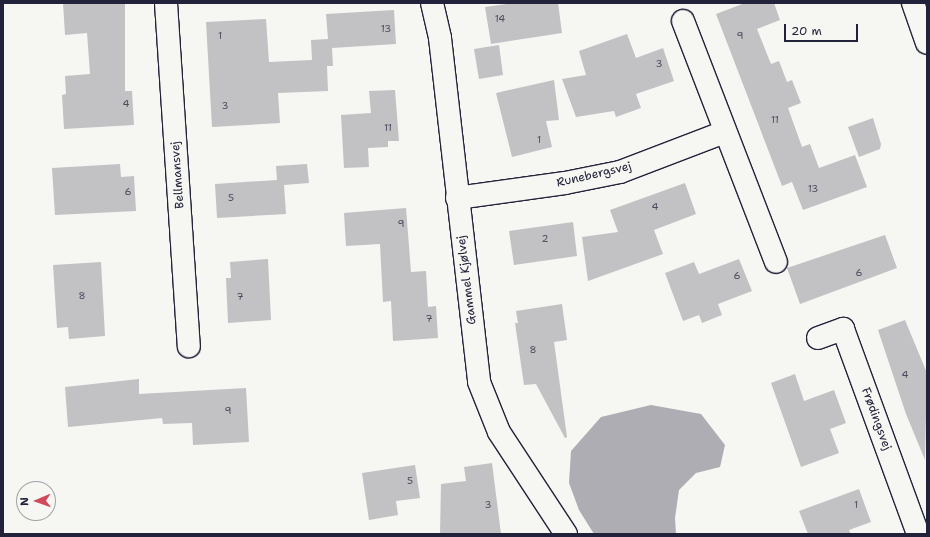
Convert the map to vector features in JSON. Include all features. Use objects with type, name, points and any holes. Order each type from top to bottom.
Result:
[{"type":"street","name":"Bellmansvej","points":[[166,3],[190,346]]},
{"type":"street","name":"Gammel Kjølvej","points":[[432,3],[440,38],[480,382],[499,432],[566,534]]},
{"type":"street","points":[[912,3],[927,43]]},
{"type":"street","points":[[683,21],[776,262]]},
{"type":"street","name":"Runebergsvej","points":[[458,198],[565,183],[620,172],[725,132]]},
{"type":"street","name":"Frødingsvej","points":[[818,338],[843,329],[918,534]]},
{"type":"shaded area","points":[[651,405],[701,414],[725,445],[720,467],[696,473],[679,490],[675,518],[676,534],[594,534],[579,510],[569,483],[571,451],[601,417]]},
{"type":"building","points":[[63,3],[125,3],[125,91],[132,91],[134,125],[64,129],[62,95],[66,94],[65,76],[90,74],[87,33],[65,35]]},
{"type":"building","points":[[513,3],[558,3],[562,33],[491,44],[485,7]]},
{"type":"building","points":[[745,3],[774,3],[780,20],[757,29],[771,64],[779,61],[787,82],[792,80],[801,103],[788,108],[802,147],[810,144],[819,168],[855,155],[867,187],[803,210],[792,182],[782,186],[716,14]]},
{"type":"building","points":[[394,10],[396,44],[332,48],[333,66],[327,66],[328,91],[278,93],[280,123],[212,127],[206,22],[266,19],[269,62],[312,60],[311,40],[328,39],[326,14]]},
{"type":"building","points":[[627,34],[636,58],[663,48],[674,81],[636,94],[641,108],[616,117],[614,111],[576,117],[562,79],[586,75],[579,51]]},
{"type":"building","points":[[499,45],[503,75],[479,79],[474,49]]},
{"type":"building","points":[[554,80],[559,120],[546,121],[552,147],[512,157],[496,93]]},
{"type":"building","points":[[395,90],[399,141],[388,141],[388,147],[368,148],[369,167],[344,168],[341,115],[371,113],[369,91]]},
{"type":"building","points":[[873,118],[881,144],[880,149],[859,157],[848,127]]},
{"type":"building","points":[[120,164],[121,177],[134,176],[136,211],[55,215],[52,168]]},
{"type":"building","points":[[307,164],[309,183],[284,185],[286,214],[217,218],[215,184],[277,180],[276,166]]},
{"type":"building","points":[[685,183],[696,214],[654,230],[663,254],[588,281],[582,237],[618,232],[610,210]]},
{"type":"building","points":[[406,208],[411,272],[426,271],[428,307],[436,306],[438,338],[393,341],[391,301],[383,302],[380,244],[346,246],[344,213]]},
{"type":"building","points":[[573,222],[577,256],[514,265],[509,231]]},
{"type":"building","points":[[885,235],[897,268],[800,304],[787,268]]},
{"type":"building","points":[[268,259],[271,320],[228,323],[226,278],[231,278],[230,262]]},
{"type":"building","points":[[739,259],[752,291],[718,304],[722,315],[702,323],[699,315],[683,321],[665,273],[694,262],[699,274]]},
{"type":"building","points":[[101,262],[105,336],[69,339],[68,327],[57,328],[53,265]]},
{"type":"building","points":[[562,304],[567,340],[554,342],[567,437],[565,438],[536,384],[524,385],[515,323],[518,323],[516,311]]},
{"type":"building","points":[[905,320],[927,373],[925,460],[906,414],[878,330]]},
{"type":"building","points":[[795,374],[804,401],[834,390],[846,423],[830,429],[839,453],[801,467],[771,383]]},
{"type":"building","points":[[139,379],[139,394],[246,388],[249,442],[193,445],[192,423],[163,424],[162,418],[68,427],[65,387]]},
{"type":"building","points":[[492,463],[501,534],[440,534],[441,484],[466,481],[464,467]]},
{"type":"building","points":[[415,465],[420,498],[396,501],[398,515],[369,520],[362,473]]},
{"type":"building","points":[[859,489],[871,522],[849,530],[851,534],[808,534],[799,511]]}]
